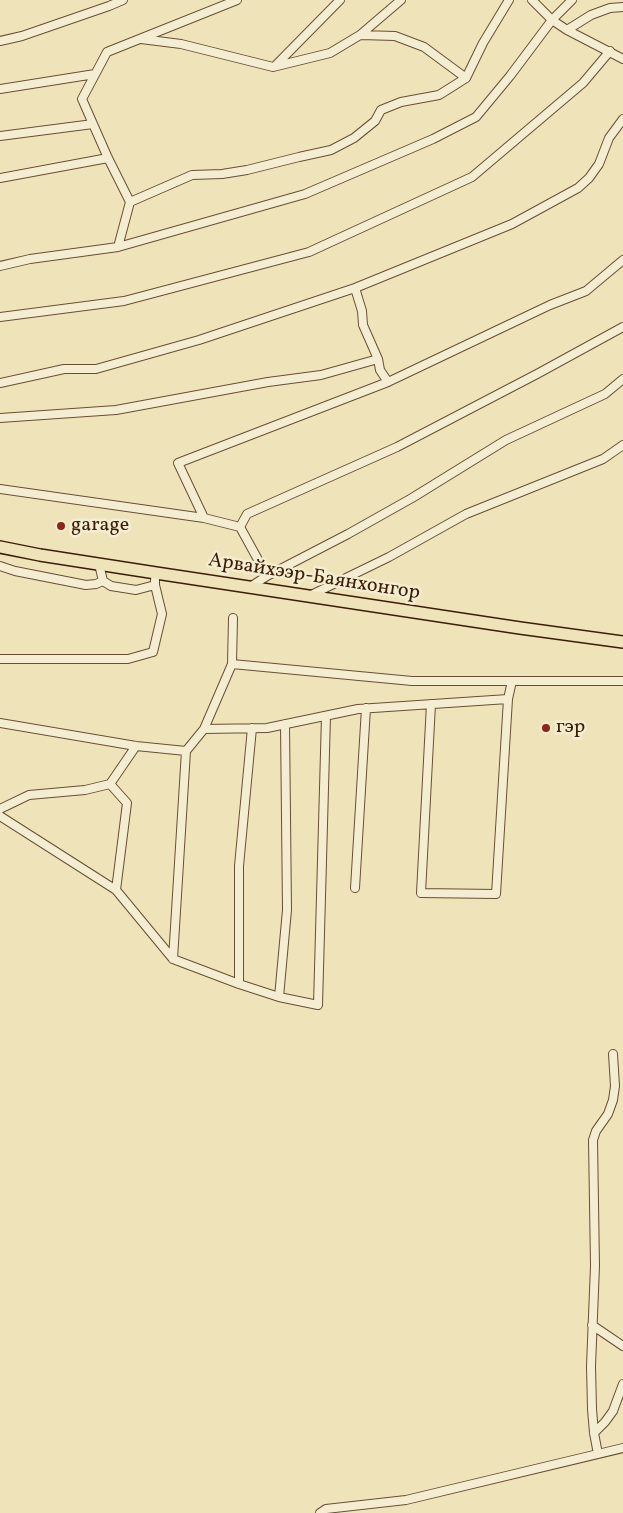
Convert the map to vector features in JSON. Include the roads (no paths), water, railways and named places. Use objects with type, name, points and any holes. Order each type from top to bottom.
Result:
[{"type":"highway","name":"Арвайхээр-Баянхонгор","points":[[0,547],[40,556],[98,564],[155,579],[250,587],[623,642]]},
{"type":"street","points":[[0,41],[22,36],[123,0]]},
{"type":"street","points":[[118,247],[130,202],[82,99],[107,52],[237,0]]},
{"type":"street","points":[[273,67],[340,0]]},
{"type":"street","points":[[139,39],[181,44],[273,67],[330,53],[360,35],[400,0]]},
{"type":"street","points":[[130,202],[192,175],[222,174],[247,170],[331,150],[354,138],[375,121],[381,110],[401,102],[440,95],[466,78],[483,43],[509,0]]},
{"type":"street","points":[[532,0],[552,20],[567,30],[623,59]]},
{"type":"street","points":[[0,266],[30,259],[118,247],[306,194],[433,139],[476,117],[552,20],[572,0]]},
{"type":"street","points":[[567,30],[591,15],[610,8],[623,7]]},
{"type":"street","points":[[360,35],[396,36],[424,47],[466,78]]},
{"type":"street","points":[[0,317],[124,301],[309,252],[472,177],[583,84],[610,52]]},
{"type":"street","points":[[0,89],[95,74]]},
{"type":"street","points":[[0,383],[64,369],[96,369],[199,340],[355,288],[512,224],[578,188],[589,178],[599,164],[609,138],[623,118]]},
{"type":"street","points":[[0,136],[93,124]]},
{"type":"street","points":[[0,178],[108,158]]},
{"type":"street","points":[[204,518],[178,463],[388,382],[550,305],[586,291],[623,260]]},
{"type":"street","points":[[355,288],[362,311],[363,325],[378,359],[380,370],[388,382]]},
{"type":"street","points":[[240,527],[247,514],[397,446],[623,327]]},
{"type":"street","points":[[0,418],[116,410],[268,382],[321,375],[378,359]]},
{"type":"street","points":[[250,587],[412,498],[506,440],[605,394],[623,379]]},
{"type":"street","points":[[309,596],[389,557],[466,514],[603,459],[623,445]]},
{"type":"street","points":[[0,489],[204,518],[240,527],[267,576]]},
{"type":"street","points":[[0,659],[128,659],[153,652],[162,614],[155,579],[136,590],[111,586],[103,581],[98,564]]},
{"type":"street","points":[[0,566],[15,571],[86,584],[96,584],[103,581]]},
{"type":"street","points":[[172,958],[186,751],[204,729],[232,664],[233,618]]},
{"type":"street","points":[[232,664],[412,681],[623,681]]},
{"type":"street","points":[[430,704],[420,893],[496,894],[508,699],[512,681]]},
{"type":"street","points":[[204,729],[267,728],[366,708],[508,699]]},
{"type":"street","points":[[355,888],[366,708]]},
{"type":"street","points":[[0,816],[116,890],[172,958],[239,984],[279,997],[318,1006],[326,716]]},
{"type":"street","points":[[0,723],[136,746],[186,751]]},
{"type":"street","points":[[279,997],[287,910],[286,724]]},
{"type":"street","points":[[239,984],[239,866],[252,728]]},
{"type":"street","points":[[0,809],[29,795],[85,790],[110,784],[136,746]]},
{"type":"street","points":[[110,784],[127,802],[116,890]]},
{"type":"street","points":[[598,1454],[592,1410],[591,1366],[595,1266],[593,1140],[596,1131],[608,1114],[613,1100],[615,1086],[612,1054]]},
{"type":"street","points":[[592,1325],[623,1346]]},
{"type":"street","points":[[594,1433],[613,1411],[623,1384]]},
{"type":"street","points":[[320,1513],[326,1509],[406,1500],[623,1448]]},
{"type":"place","name":"garage","points":[[61,526]]},
{"type":"place","name":"гэр","points":[[546,728]]}]
